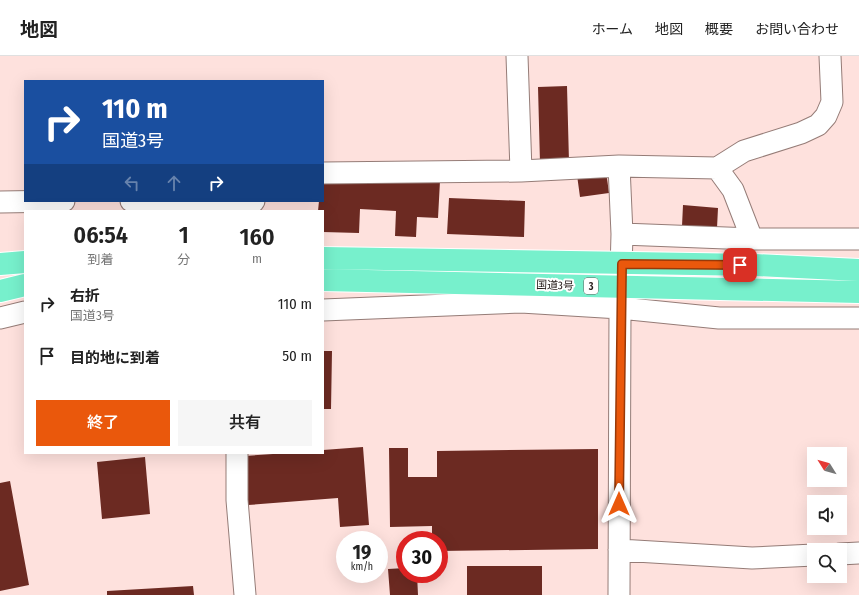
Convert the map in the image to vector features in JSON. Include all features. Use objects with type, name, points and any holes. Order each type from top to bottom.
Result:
[{"type":"highway","name":"国道3号","points":[[324,258],[405,258],[622,264],[755,265],[859,270]]},
{"type":"highway","points":[[0,264],[24,262]]},
{"type":"highway","name":"国道3号","points":[[324,280],[476,282],[621,298],[696,287],[859,292]]},
{"type":"highway","points":[[0,291],[24,285]]},
{"type":"street","points":[[517,56],[521,171]]},
{"type":"street","points":[[324,173],[521,171],[619,166],[716,168],[744,150],[800,133],[818,125],[826,116],[832,102],[830,56]]},
{"type":"street","points":[[618,595],[622,264],[619,166]]},
{"type":"street","points":[[716,168],[733,190],[752,239]]},
{"type":"street","points":[[0,202],[24,202]]},
{"type":"street","points":[[162,202],[253,205]]},
{"type":"street","points":[[622,234],[752,239],[859,239]]},
{"type":"street","points":[[324,310],[621,298],[719,318],[859,318]]},
{"type":"street","points":[[0,318],[24,312]]},
{"type":"street","points":[[237,454],[237,500],[245,595]]},
{"type":"street","points":[[619,550],[752,558],[807,555]]},
{"type":"street","points":[[847,554],[859,553]]},
{"type":"building","points":[[567,86],[569,162],[540,163],[538,87]]},
{"type":"building","points":[[606,171],[609,193],[580,197],[577,175]]},
{"type":"building","points":[[324,176],[440,181],[438,218],[417,217],[416,237],[395,236],[396,211],[360,209],[359,233],[324,232],[324,210],[318,210],[319,202],[324,202]]},
{"type":"building","points":[[449,198],[525,201],[524,237],[447,234]]},
{"type":"building","points":[[683,205],[718,208],[717,228],[682,226]]},
{"type":"building","points":[[324,351],[332,351],[331,409],[324,409]]},
{"type":"building","points":[[363,447],[369,525],[340,527],[338,498],[248,505],[245,456],[274,454],[324,454],[324,450]]},
{"type":"building","points":[[389,448],[408,448],[408,477],[437,477],[437,451],[598,449],[598,549],[448,551],[448,531],[432,531],[432,526],[390,527]]},
{"type":"building","points":[[145,457],[150,514],[102,519],[97,462]]},
{"type":"building","points":[[10,481],[29,585],[0,591],[0,483]]},
{"type":"building","points":[[467,566],[542,566],[542,595],[467,595]]},
{"type":"building","points":[[388,569],[396,569],[396,583],[417,583],[418,595],[390,595]]},
{"type":"building","points":[[193,586],[194,595],[107,595],[107,591]]},
{"type":"route","points":[[619,504],[620,308],[622,264],[740,265]]}]
